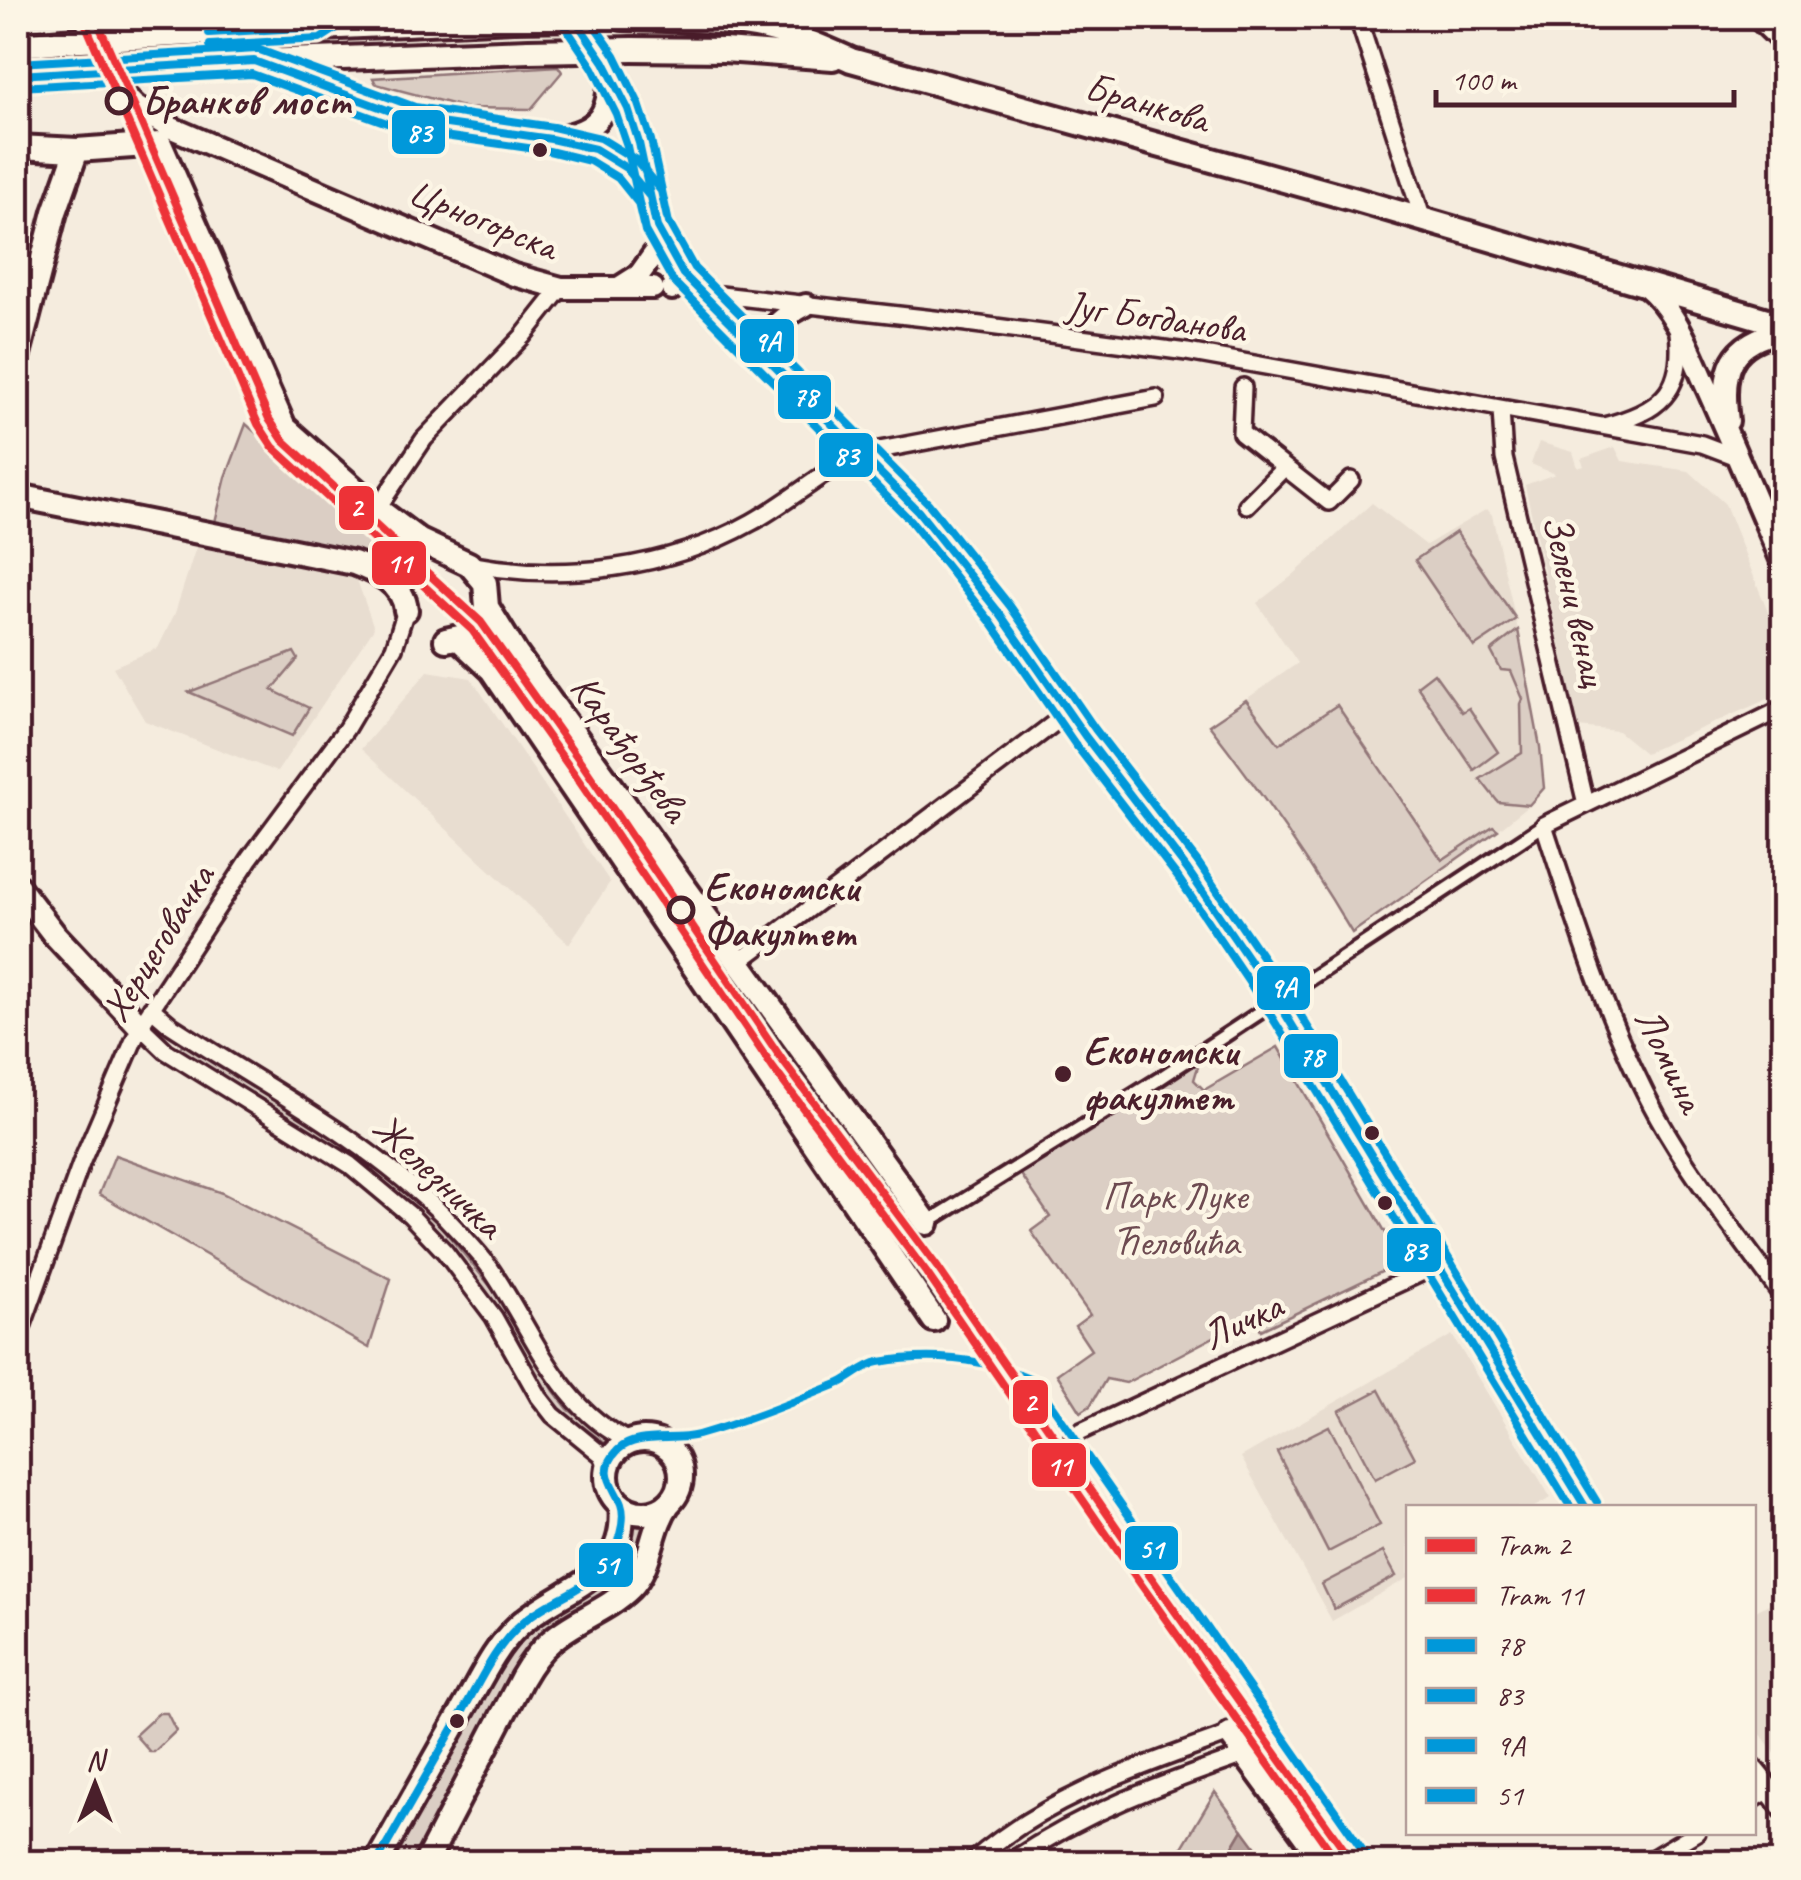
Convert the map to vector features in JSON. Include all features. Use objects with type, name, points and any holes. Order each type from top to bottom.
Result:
[{"type":"main road","points":[[18,45],[323,22],[584,18]]},
{"type":"main road","name":"Бранкова","points":[[622,18],[769,29],[850,60],[1423,220]]},
{"type":"main road","points":[[747,18],[769,29]]},
{"type":"main road","name":"Бранкова","points":[[18,76],[254,61],[632,49],[724,50],[850,60]]},
{"type":"main road","points":[[18,147],[78,150],[153,145],[284,426],[377,509],[420,541],[460,561]]},
{"type":"main road","points":[[18,354],[55,212],[78,150]]},
{"type":"main road","points":[[1423,220],[1784,328]]},
{"type":"main road","points":[[18,496],[354,563],[380,574],[406,604]]},
{"type":"main road","name":"Карађорђева","points":[[460,561],[485,583],[487,607],[516,654],[927,1223]]},
{"type":"main road","name":"Карађорђева","points":[[487,607],[475,630],[452,639],[492,670],[934,1320]]},
{"type":"main road","points":[[18,888],[54,934],[146,1017]]},
{"type":"main road","points":[[378,1862],[495,1654],[520,1623],[582,1584],[611,1557],[623,1523],[621,1505],[610,1491],[608,1468],[614,1454],[631,1442],[656,1442],[668,1448],[678,1461],[679,1486],[660,1517],[646,1564],[629,1590],[554,1638],[537,1654],[426,1862]]},
{"type":"main road","points":[[621,1505],[644,1513],[669,1503]]},
{"type":"main road","points":[[1230,1734],[1324,1862]]},
{"type":"street","points":[[90,18],[122,93],[153,145]]},
{"type":"street","points":[[574,18],[610,72],[635,129],[658,230],[663,271],[703,293],[918,511],[976,583],[1187,868],[1278,1002],[1584,1505]]},
{"type":"street","points":[[1358,18],[1423,220]]},
{"type":"street","points":[[1752,18],[1784,49]]},
{"type":"street","points":[[254,61],[412,119],[586,146],[617,161],[650,197]]},
{"type":"street","points":[[551,138],[581,131],[600,117],[607,107],[610,72]]},
{"type":"street","name":"Црногорска","points":[[122,93],[165,125],[496,268],[562,288],[620,287],[663,271]]},
{"type":"street","name":"Црногорска","points":[[153,145],[212,146]]},
{"type":"street","points":[[1646,285],[1677,324],[1740,458],[1784,566]]},
{"type":"street","points":[[377,509],[424,439],[523,336],[562,288]]},
{"type":"street","name":"Југ Богданова","points":[[703,293],[1187,352],[1702,444],[1740,458]]},
{"type":"street","points":[[770,362],[767,338],[772,327],[806,305]]},
{"type":"street","name":"Југ Богданова","points":[[1597,428],[1645,412],[1670,392],[1680,363],[1677,324]]},
{"type":"street","points":[[1730,438],[1724,389],[1728,368],[1741,348],[1784,328]]},
{"type":"street","points":[[1243,387],[1241,433],[1329,502],[1351,480]]},
{"type":"street","points":[[460,561],[510,572],[576,572],[643,562],[691,550],[754,522],[842,462],[863,453],[1156,398]]},
{"type":"street","name":"Зелени венац","points":[[1501,410],[1504,458],[1586,804]]},
{"type":"street","points":[[1246,505],[1284,468]]},
{"type":"street","name":"Херцеговачка","points":[[18,1338],[82,1161],[146,1017],[250,858],[346,728],[394,648],[406,604]]},
{"type":"street","points":[[927,1223],[1278,1002],[1514,842],[1784,708]]},
{"type":"street","points":[[740,961],[1069,712]]},
{"type":"street","name":"Ломина","points":[[1544,825],[1582,936],[1643,1089],[1660,1121],[1784,1299]]},
{"type":"street","name":"Железничка","points":[[146,1017],[192,1039],[367,1148],[407,1180],[488,1266],[567,1394],[602,1425],[631,1442]]},
{"type":"street","name":"Железничка","points":[[146,1017],[166,1051],[350,1165],[410,1215],[445,1252],[494,1317],[553,1416],[602,1455],[608,1468]]},
{"type":"street","name":"Личка","points":[[1073,1435],[1438,1264]]},
{"type":"street","points":[[972,1862],[1042,1812],[1088,1788],[1230,1734]]},
{"type":"street","points":[[1010,1862],[1058,1830],[1114,1803],[1245,1755]]},
{"type":"street","points":[[1761,1794],[1784,1808]]},
{"type":"street","points":[[1647,1862],[1692,1835]]},
{"type":"shaded area","points":[[1539,442],[1573,452],[1578,468],[1584,466],[1581,459],[1615,447],[1622,461],[1689,471],[1725,504],[1783,650],[1783,678],[1777,695],[1645,753],[1618,731],[1578,727],[1525,485],[1555,474],[1531,464]]},
{"type":"shaded area","points":[[1372,503],[1426,545],[1487,509],[1492,515],[1518,630],[1544,788],[1539,797],[1498,830],[1352,933],[1319,877],[1209,725],[1298,663],[1257,603]]},
{"type":"shaded area","points":[[197,544],[356,577],[374,628],[277,772],[145,721],[113,667],[158,648],[175,613]]},
{"type":"shaded area","points":[[428,671],[471,678],[610,882],[569,944],[361,749]]},
{"type":"shaded area","points":[[1452,1335],[1551,1498],[1538,1505],[1406,1505],[1406,1579],[1332,1621],[1241,1457]]},
{"type":"shaded area","points":[[1783,1596],[1783,1764],[1756,1728],[1756,1611]]},
{"type":"shaded area","points":[[1243,1830],[1260,1853],[1254,1862],[1224,1862]]},
{"type":"green space","points":[[558,66],[562,72],[531,109],[467,108],[376,84],[373,78]]},
{"type":"green space","points":[[246,424],[384,548],[376,554],[364,555],[215,522],[226,477]]},
{"type":"green space","points":[[1456,532],[1516,619],[1474,647],[1415,560]]},
{"type":"green space","points":[[1518,630],[1544,788],[1529,805],[1498,802],[1480,779],[1522,753],[1523,699],[1511,671],[1501,670],[1491,651]]},
{"type":"green space","points":[[294,652],[298,659],[272,690],[309,708],[292,736],[189,692]]},
{"type":"green space","points":[[1434,673],[1462,712],[1469,708],[1498,752],[1474,770],[1417,686]]},
{"type":"green space","points":[[1246,700],[1279,744],[1337,705],[1442,860],[1493,826],[1498,830],[1352,933],[1284,827],[1209,725]]},
{"type":"green space","points":[[183,1043],[371,1159],[425,1207],[504,1303],[554,1391],[568,1409],[608,1439],[606,1444],[553,1404],[494,1307],[438,1236],[179,1050]]},
{"type":"green space","name":"Парк Луке Ћеловића","points":[[1278,1047],[1394,1247],[1390,1268],[1261,1330],[1254,1316],[1126,1383],[1106,1379],[1090,1406],[1081,1412],[1057,1374],[1091,1350],[1075,1326],[1090,1315],[1031,1231],[1050,1217],[1018,1170],[1199,1063],[1194,1080],[1204,1090]]},
{"type":"green space","points":[[115,1155],[222,1193],[391,1279],[369,1348],[99,1194]]},
{"type":"green space","points":[[1379,1390],[1415,1458],[1375,1479],[1339,1411]]},
{"type":"green space","points":[[1329,1426],[1380,1525],[1328,1552],[1277,1452]]},
{"type":"green space","points":[[629,1514],[650,1520],[627,1579],[510,1682],[413,1862],[394,1862],[492,1672],[517,1634],[586,1590]]},
{"type":"green space","points":[[1383,1552],[1396,1576],[1334,1609],[1322,1584]]},
{"type":"green space","points":[[159,1713],[167,1713],[176,1731],[150,1752],[135,1735]]},
{"type":"green space","points":[[1215,1792],[1243,1830],[1224,1862],[1205,1862],[1181,1849]]},
{"type":"tram line","name":"2","points":[[96,18],[269,419],[283,440],[481,622],[783,1061],[938,1268],[1353,1862]]},
{"type":"tram line","name":"11","points":[[85,23],[258,424],[273,447],[472,630],[773,1068],[928,1275],[1338,1862]]},
{"type":"transit line","name":"78","points":[[209,33],[318,27],[329,18]]},
{"type":"transit line","name":"78","points":[[574,18],[604,62],[628,109],[657,227],[683,274],[918,511],[1000,614],[1085,736],[1187,869],[1278,1002],[1584,1505]]},
{"type":"transit line","name":"9A","points":[[589,18],[615,55],[639,104],[669,223],[694,268],[928,503],[1010,606],[1095,729],[1197,861],[1289,996],[1597,1502]]},
{"type":"transit line","name":"83","points":[[564,25],[593,68],[616,114],[645,231],[673,281],[909,519],[990,621],[1075,744],[1177,876],[1267,1009],[1569,1505]]},
{"type":"transit line","name":"83","points":[[210,45],[320,39],[337,28]]},
{"type":"transit line","name":"9A","points":[[18,63],[257,49],[415,107],[553,127],[600,138],[636,160],[661,191],[667,218]]},
{"type":"transit line","name":"78","points":[[18,75],[254,61],[412,119],[595,149],[626,168],[650,197],[655,221]]},
{"type":"transit line","name":"83","points":[[19,87],[252,74],[409,131],[549,151],[590,161],[618,178],[638,203],[643,224]]},
{"type":"transit line","name":"51","points":[[377,1862],[504,1642],[532,1615],[590,1580],[608,1562],[618,1542],[623,1518],[608,1471],[618,1450],[635,1441],[688,1437],[716,1430],[840,1383],[874,1363],[919,1358],[977,1362],[1034,1380],[1371,1862]]},
{"type":"place","name":"Бранков мост","points":[[119,101]]},
{"type":"place","name":"Економски Факултет","points":[[681,910]]},
{"type":"place","name":"Економски факултет","points":[[1063,1074]]}]
